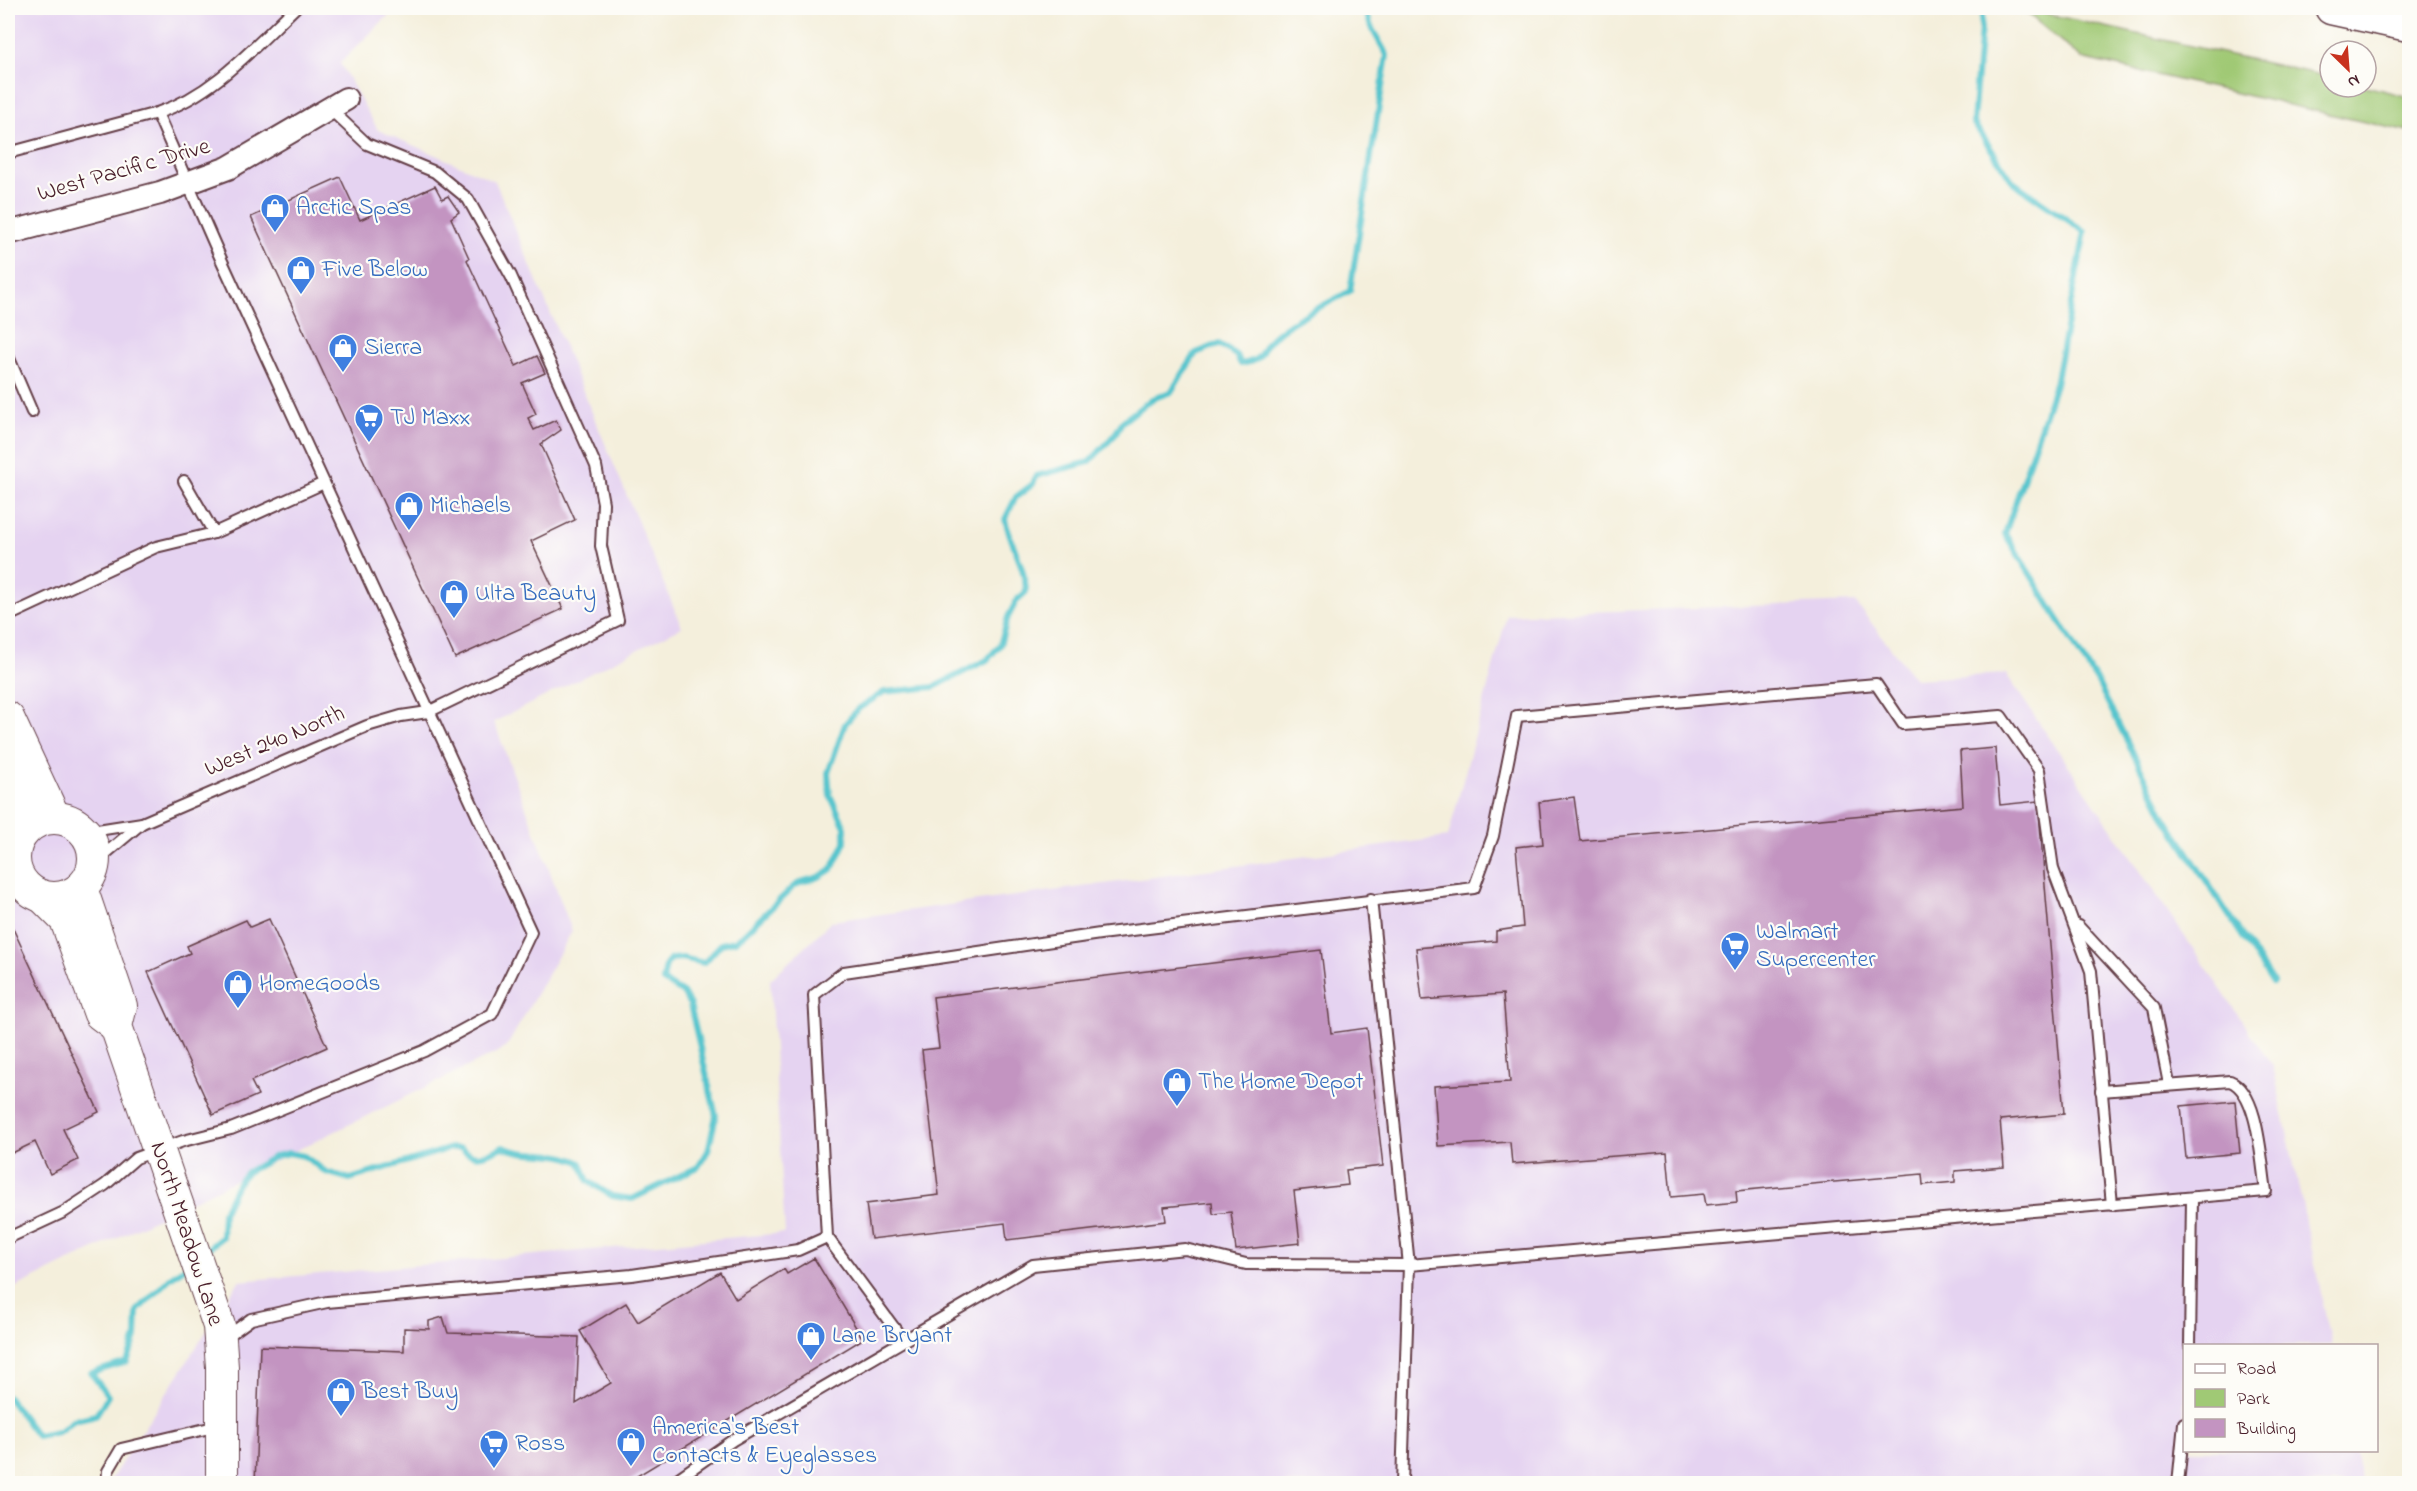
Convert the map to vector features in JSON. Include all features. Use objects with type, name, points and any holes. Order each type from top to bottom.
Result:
[{"type":"highway","points":[[2332,8],[2409,25]]},
{"type":"street","name":"West Pacific Drive","points":[[8,233],[160,194],[228,168],[338,104]]},
{"type":"street","points":[[8,718],[54,817]]},
{"type":"street","points":[[8,775],[21,804],[14,852],[18,877],[27,892],[56,898],[69,895],[87,876],[94,853],[85,832],[66,819],[54,817],[41,819],[14,852]]},
{"type":"street","name":"North Meadow Lane","points":[[87,876],[121,1006],[116,1026],[220,1334],[222,1484]]},
{"type":"street","name":"North Meadow Lane","points":[[27,892],[66,920],[100,1014],[116,1026]]},
{"type":"lane","points":[[8,153],[182,105],[242,60],[295,8]]},
{"type":"lane","name":"West 240 North","points":[[85,832],[142,823],[367,726],[400,716],[428,712],[618,620],[601,546],[603,503],[596,466],[511,276],[468,199],[435,172],[367,144],[338,104]]},
{"type":"lane","points":[[8,1238],[64,1212],[105,1185],[136,1158],[163,1163],[231,1129],[424,1051],[492,1014],[531,933],[221,259],[157,113]]},
{"type":"lane","points":[[8,356],[32,412]]},
{"type":"lane","points":[[184,481],[214,533]]},
{"type":"lane","points":[[8,616],[156,548],[214,533],[324,483]]},
{"type":"lane","points":[[903,1340],[827,1237],[814,995],[844,972],[1100,934],[1371,898],[1474,888],[1493,836],[1517,716],[1876,684],[1903,724],[2001,716],[2039,770],[2054,869],[2091,971],[2112,1205]]},
{"type":"lane","name":"West 240 North","points":[[87,876],[142,823]]},
{"type":"lane","points":[[1371,898],[1409,1265],[1402,1484]]},
{"type":"lane","points":[[2075,923],[2154,1008],[2169,1084]]},
{"type":"lane","points":[[670,1484],[732,1440],[1033,1265],[1185,1249],[1246,1264],[1409,1265],[2266,1191],[2252,1106],[2240,1084],[2230,1081],[2169,1084],[2101,1091]]},
{"type":"lane","points":[[2190,1344],[2192,1198]]},
{"type":"lane","points":[[220,1334],[251,1319],[327,1302],[632,1275],[798,1250],[827,1237]]},
{"type":"lane","points":[[107,1484],[108,1471],[122,1449],[223,1425]]},
{"type":"lane","points":[[2178,1484],[2183,1433]]},
{"type":"path","points":[[206,14],[207,8]]},
{"type":"shaded area","points":[[8,8],[396,8],[340,63],[378,130],[495,181],[682,627],[494,722],[572,931],[506,1048],[8,1291]]},
{"type":"shaded area","points":[[1855,602],[1915,679],[2006,674],[2273,1066],[2332,1344],[2183,1344],[2183,1452],[2355,1452],[2362,1483],[108,1484],[239,1281],[785,1233],[770,980],[832,921],[1448,837],[1507,615]]},
{"type":"green space","points":[[2021,8],[2318,74],[2318,99],[2378,99],[2378,89],[2409,97],[2409,132],[2081,58]]},
{"type":"building","points":[[340,177],[360,220],[435,186],[442,199],[448,196],[459,212],[451,218],[469,258],[467,260],[516,366],[537,356],[545,373],[522,383],[536,414],[528,418],[534,430],[556,420],[561,430],[541,444],[575,520],[531,541],[563,609],[455,658],[251,217]]},
{"type":"building","name":"Walmart Supercenter","points":[[1995,748],[2000,805],[2038,801],[2064,1114],[2000,1120],[2004,1167],[1955,1171],[1955,1182],[1923,1185],[1922,1174],[1736,1191],[1737,1202],[1706,1205],[1704,1194],[1671,1197],[1667,1152],[1512,1164],[1510,1142],[1438,1146],[1434,1086],[1510,1082],[1503,994],[1422,1000],[1416,948],[1496,941],[1496,931],[1523,927],[1516,847],[1543,844],[1539,802],[1574,797],[1580,841],[1963,806],[1960,751]]},
{"type":"building","points":[[8,918],[99,1112],[63,1129],[78,1160],[50,1174],[35,1142],[8,1155]]},
{"type":"building","name":"HomeGoods","points":[[269,919],[327,1047],[251,1081],[258,1095],[213,1115],[148,972],[190,953],[187,946],[246,920],[250,927]]},
{"type":"building","name":"The Home Depot","points":[[1321,950],[1331,1033],[1367,1028],[1383,1166],[1346,1170],[1348,1185],[1294,1191],[1300,1243],[1236,1250],[1231,1212],[1213,1214],[1212,1202],[1164,1207],[1166,1221],[1007,1240],[1005,1223],[871,1239],[866,1204],[939,1195],[922,1050],[939,1048],[933,997]]},
{"type":"building","points":[[2235,1101],[2240,1153],[2186,1158],[2181,1106]]},
{"type":"building","points":[[814,1258],[863,1339],[624,1484],[255,1484],[260,1346],[404,1351],[404,1328],[429,1329],[429,1321],[443,1317],[448,1333],[579,1337],[576,1404],[611,1383],[580,1331],[626,1303],[638,1322],[720,1272],[736,1299],[784,1269],[787,1274]]},
{"type":"building","points":[[129,1480],[167,1481],[169,1484],[125,1484]]},
{"type":"waterway","points":[[204,1252],[222,1237],[223,1213],[237,1184],[247,1172],[276,1156],[289,1153],[304,1156],[326,1172],[350,1179],[451,1148],[461,1148],[476,1156],[503,1147],[522,1152],[562,1156],[581,1163],[588,1181],[612,1196],[632,1199],[698,1167],[708,1151],[716,1116],[690,1005],[683,993],[663,981],[666,965],[671,959],[682,958],[704,963],[721,944],[735,941],[743,935],[793,887],[819,877],[832,869],[845,842],[845,827],[830,795],[828,773],[845,724],[858,709],[884,692],[934,687],[987,660],[1000,645],[1008,617],[1017,600],[1026,592],[1021,565],[1005,519],[1016,497],[1033,484],[1036,476],[1089,462],[1114,436],[1122,422],[1152,399],[1171,392],[1196,353],[1219,344],[1236,355],[1241,364],[1255,360],[1267,343],[1289,324],[1350,291],[1387,55],[1371,27],[1365,8]]},
{"type":"waterway","points":[[1982,16],[1973,122],[2013,182],[2085,232],[2055,384],[2005,534],[2098,683],[2166,819],[2273,983]]},
{"type":"waterway","points":[[8,1397],[37,1436],[58,1432],[74,1420],[96,1415],[108,1396],[91,1373],[127,1362],[136,1337],[137,1311],[170,1278],[187,1266]]},
{"type":"place","name":"Arctic Spas","points":[[275,234]]},
{"type":"place","name":"Five Below","points":[[301,296]]},
{"type":"place","name":"Sierra","points":[[343,374]]},
{"type":"place","name":"TJ Maxx","points":[[369,444]]},
{"type":"place","name":"Michaels","points":[[409,532]]},
{"type":"place","name":"Ulta Beauty","points":[[454,620]]},
{"type":"place","name":"Walmart Supercenter","points":[[1735,972]]},
{"type":"place","name":"HomeGoods","points":[[238,1010]]},
{"type":"place","name":"The Home Depot","points":[[1177,1108]]},
{"type":"place","name":"Lane Bryant","points":[[811,1362]]},
{"type":"place","name":"Best Buy","points":[[341,1418]]},
{"type":"place","name":"America's Best Contacts & Eyeglasses","points":[[631,1468]]},
{"type":"place","name":"Ross","points":[[494,1470]]}]
